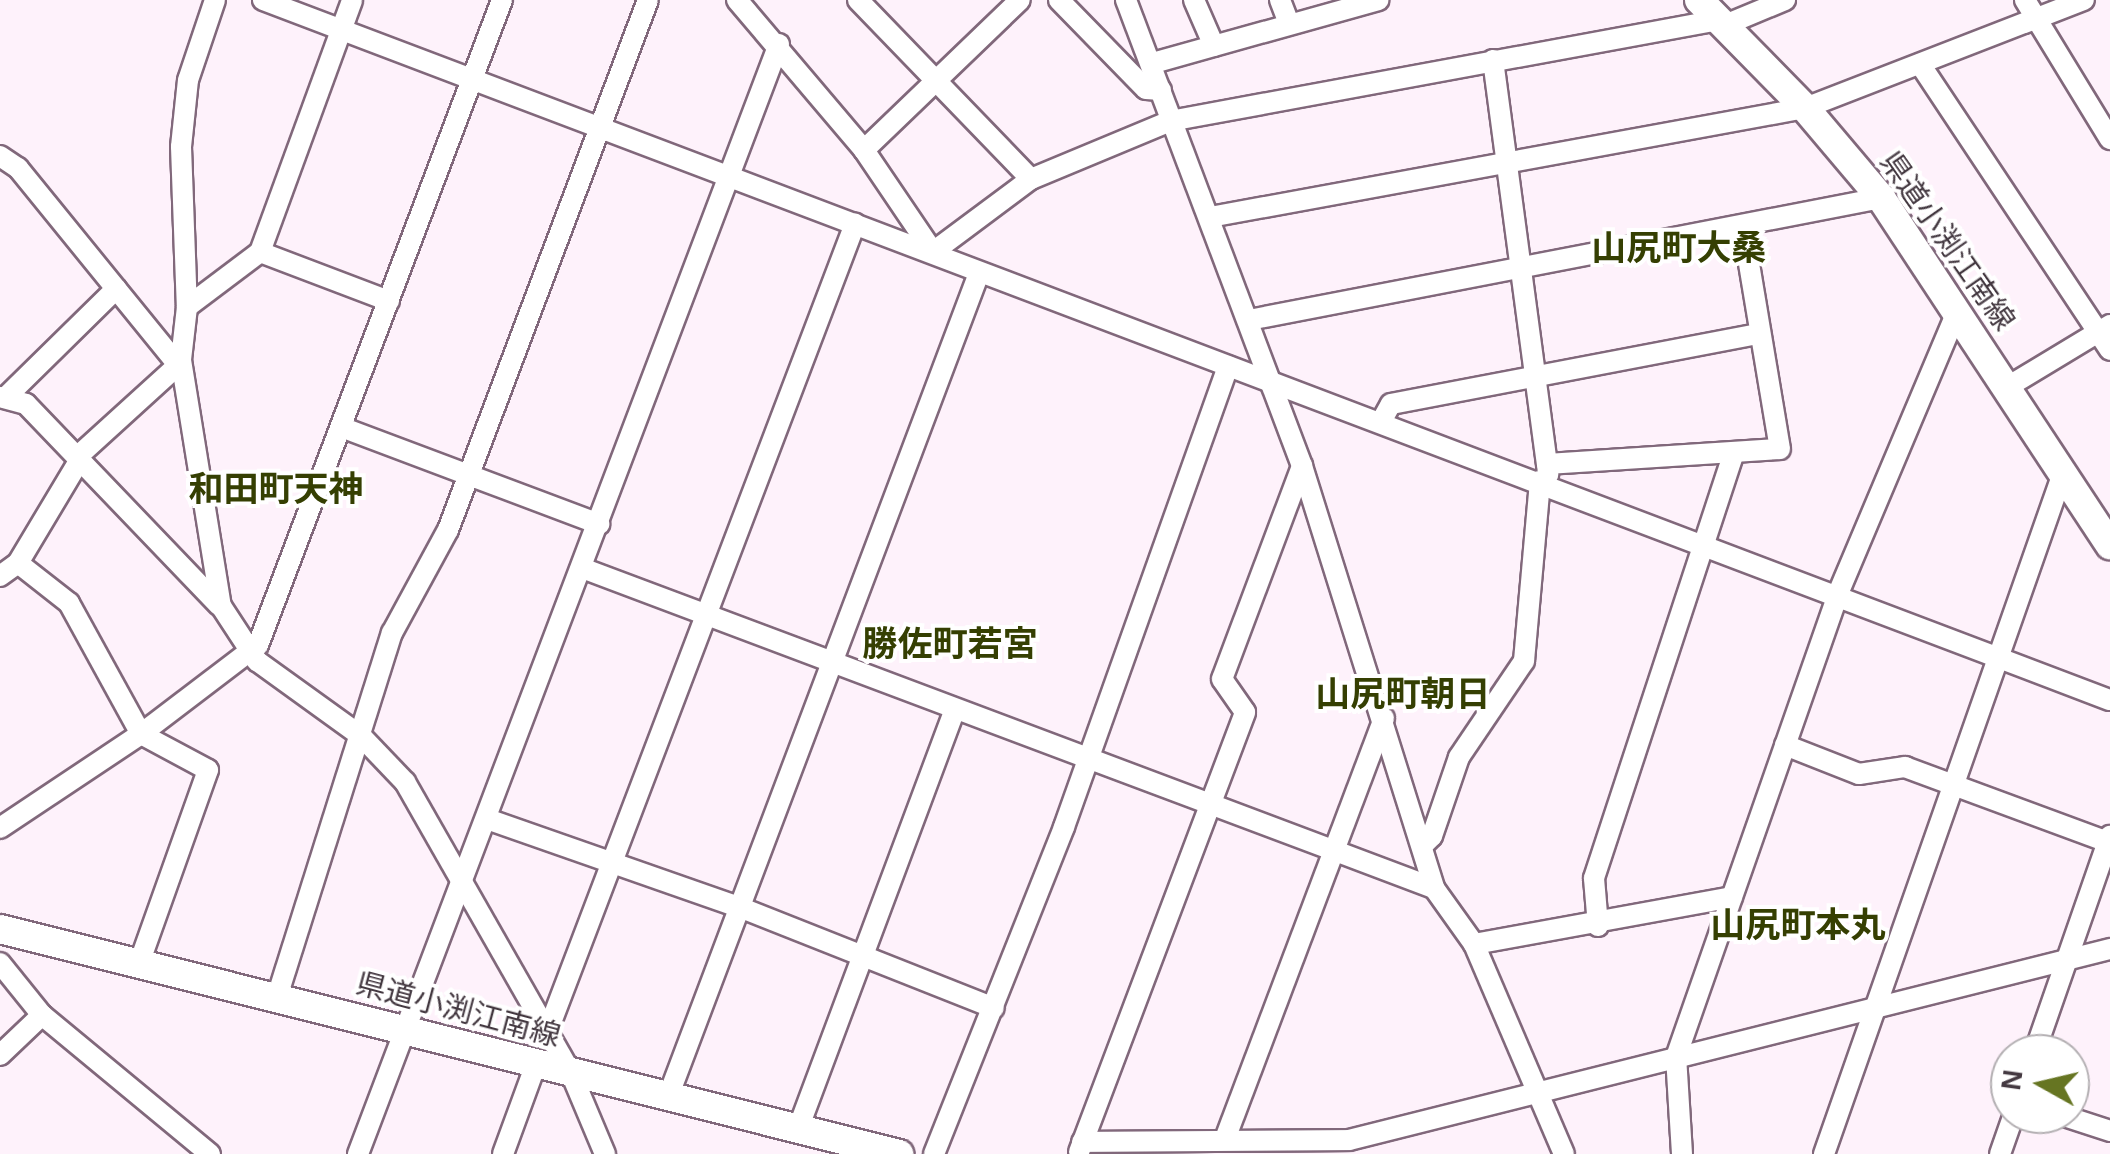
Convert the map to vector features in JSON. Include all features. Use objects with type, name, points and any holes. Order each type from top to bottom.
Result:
[{"type":"main road","name":"県道小渕江南線","points":[[1714,15],[1805,108],[1881,198],[2009,386],[2110,545]]},
{"type":"main road","name":"県道小渕江南線","points":[[0,929],[140,961],[668,1097],[806,1138],[900,1154]]},
{"type":"street","points":[[215,0],[188,80],[182,130],[187,308],[180,367],[220,606]]},
{"type":"street","points":[[263,0],[1228,366],[1545,477],[1705,545],[2110,700]]},
{"type":"street","points":[[187,308],[260,252],[352,0]]},
{"type":"street","points":[[0,828],[141,734],[258,646],[502,0]]},
{"type":"street","points":[[277,996],[392,634],[448,530],[648,0]]},
{"type":"street","points":[[737,0],[779,44],[864,150],[933,252]]},
{"type":"street","points":[[858,0],[1031,179]]},
{"type":"street","points":[[864,150],[1020,0]]},
{"type":"street","points":[[1059,0],[1146,89],[1161,90]]},
{"type":"street","points":[[1126,0],[1302,466],[1384,718],[1434,888],[1474,944],[1540,1090],[1564,1154]]},
{"type":"street","points":[[1194,0],[1214,46]]},
{"type":"street","points":[[1280,0],[1289,23]]},
{"type":"street","points":[[1153,63],[1378,0]]},
{"type":"street","points":[[933,252],[1031,179],[1170,122],[1785,0]]},
{"type":"street","points":[[1210,217],[1805,108],[1920,64],[2031,9],[2084,0]]},
{"type":"street","points":[[2031,9],[2110,139]]},
{"type":"street","points":[[358,1154],[490,820],[779,44]]},
{"type":"street","points":[[1422,846],[1432,836],[1458,757],[1524,661],[1545,477],[1524,271],[1493,60]]},
{"type":"street","points":[[1920,64],[2104,328],[2110,350]]},
{"type":"street","points":[[0,156],[18,168],[180,367]]},
{"type":"street","points":[[1248,320],[1524,271],[1881,198]]},
{"type":"street","points":[[547,1032],[855,224]]},
{"type":"street","points":[[1545,477],[1780,449],[1743,228]]},
{"type":"street","points":[[260,252],[389,301]]},
{"type":"street","points":[[668,1097],[979,272]]},
{"type":"street","points":[[2,397],[116,289]]},
{"type":"street","points":[[1682,1154],[1676,1057],[1837,596],[1958,310]]},
{"type":"street","points":[[2009,386],[2104,328]]},
{"type":"street","points":[[1382,420],[1391,404],[1758,334]]},
{"type":"street","points":[[934,1154],[994,1008],[1228,366]]},
{"type":"street","points":[[0,576],[18,562],[78,459],[180,367]]},
{"type":"street","points":[[2,397],[26,404],[220,606],[248,650],[358,734],[405,782],[571,1073],[605,1154]]},
{"type":"street","points":[[340,428],[598,524]]},
{"type":"street","points":[[1598,926],[1594,878],[1733,454]]},
{"type":"street","points":[[1302,466],[1222,679],[1245,712],[1080,1148],[1225,1139],[1300,1147],[1349,1140],[2110,950]]},
{"type":"street","points":[[1824,1154],[2064,473]]},
{"type":"street","points":[[18,562],[69,603],[141,734],[208,770],[140,961]]},
{"type":"street","points":[[582,568],[1434,888]]},
{"type":"street","points":[[806,1138],[863,956],[956,710]]},
{"type":"street","points":[[1225,1139],[1384,718]]},
{"type":"street","points":[[1785,745],[1859,774],[1904,766],[2109,839],[2041,1034]]},
{"type":"street","points":[[490,820],[739,907],[994,1008]]},
{"type":"street","points":[[1474,944],[1598,926],[1732,898]]},
{"type":"street","points":[[0,963],[42,1015],[210,1154]]},
{"type":"street","points":[[0,1055],[42,1015]]},
{"type":"street","points":[[503,1154],[536,1064]]},
{"type":"district","name":"山尻町大桑","points":[[1679,248]]},
{"type":"district","name":"和田町天神","points":[[276,489]]},
{"type":"district","name":"勝佐町若宮","points":[[950,644]]},
{"type":"district","name":"山尻町朝日","points":[[1403,694]]},
{"type":"district","name":"山尻町本丸","points":[[1798,925]]}]
